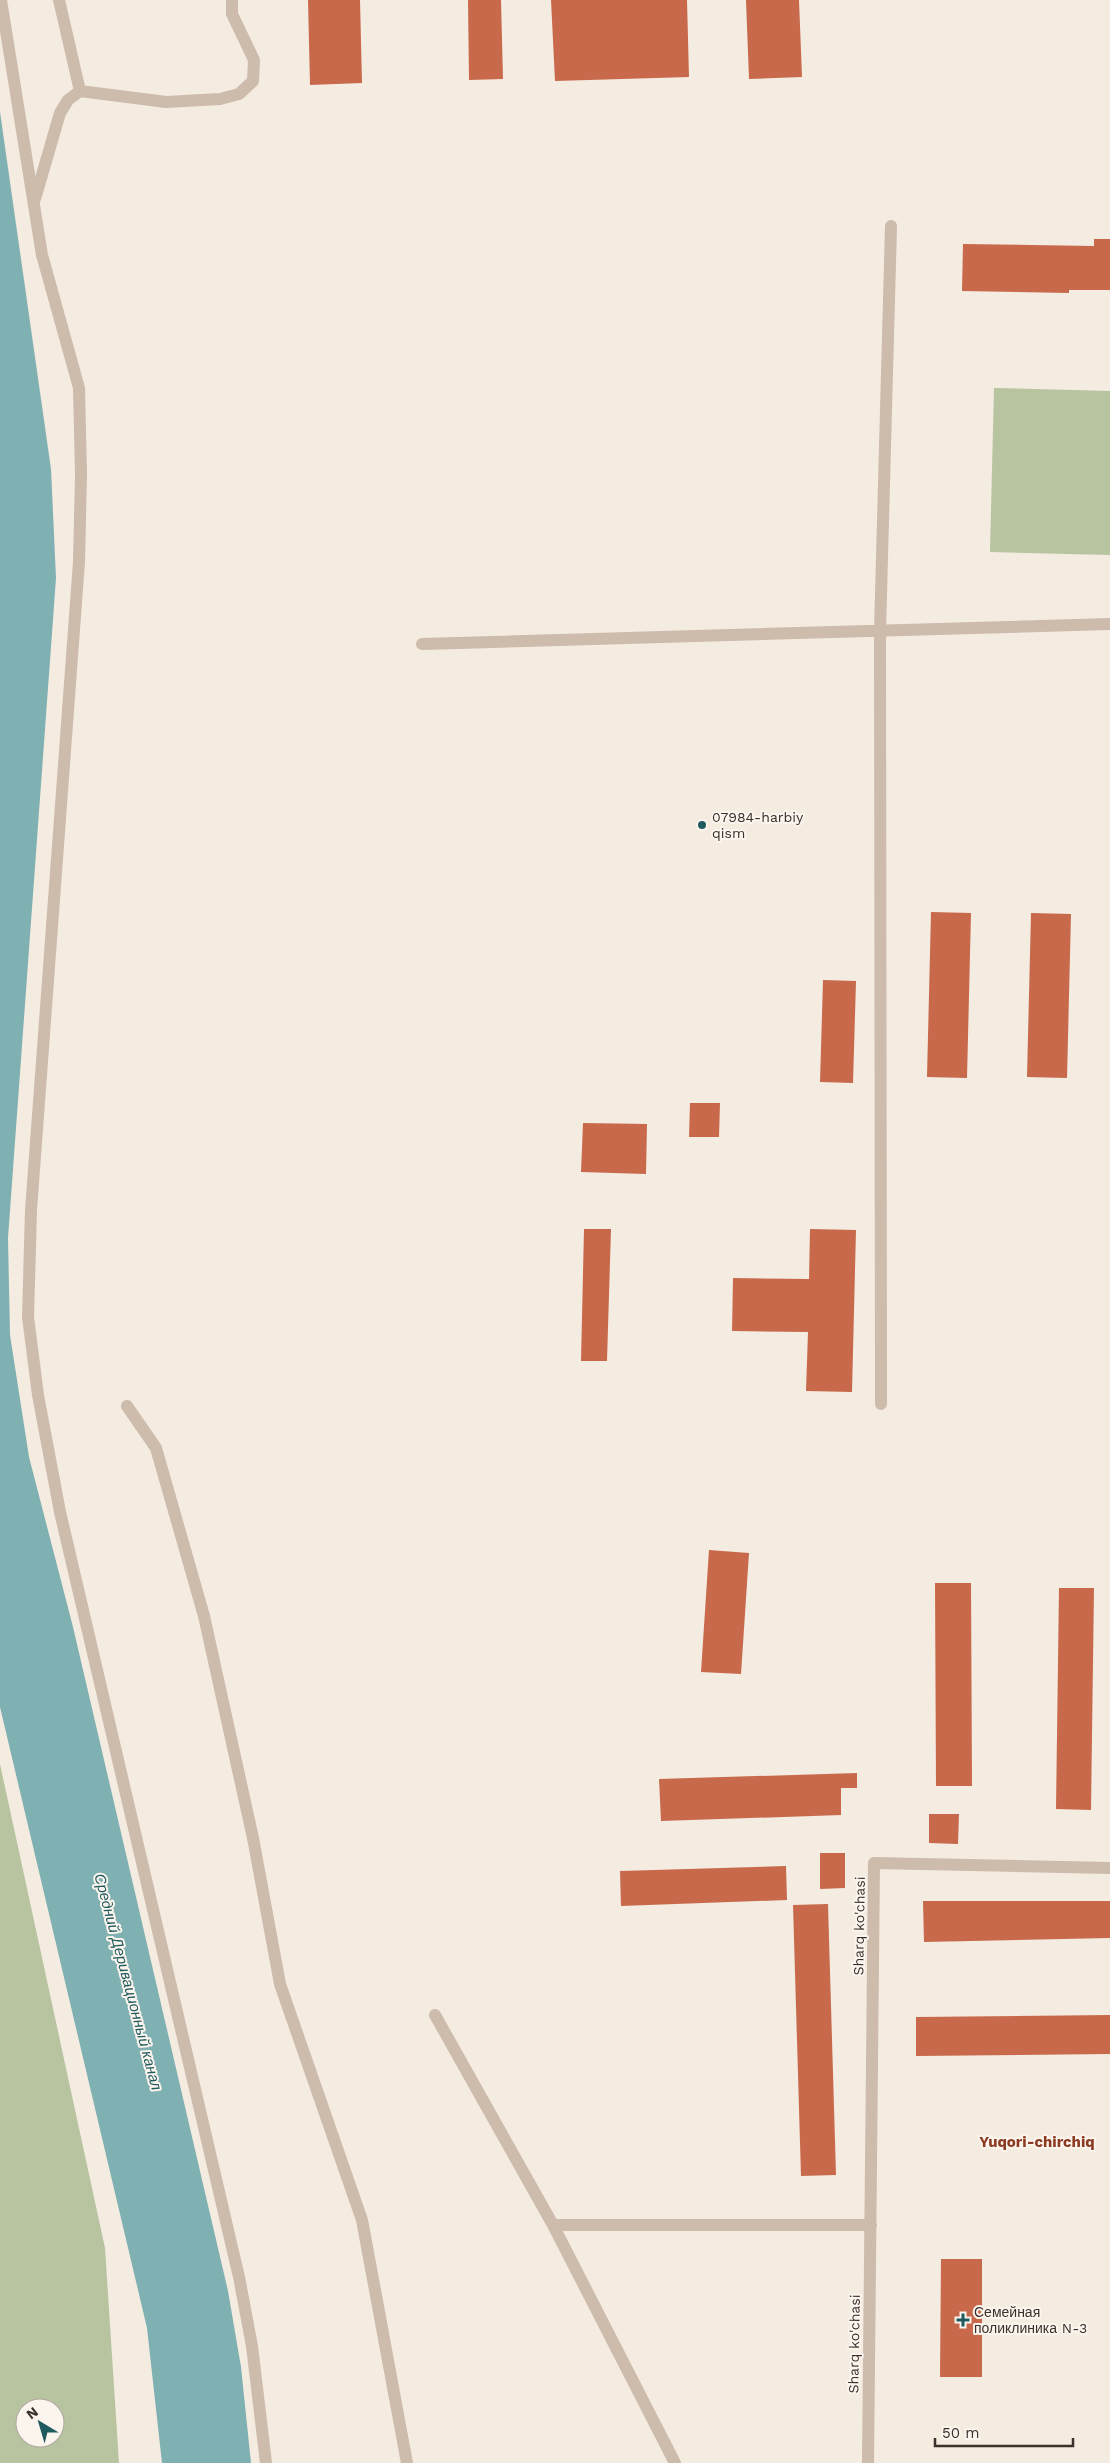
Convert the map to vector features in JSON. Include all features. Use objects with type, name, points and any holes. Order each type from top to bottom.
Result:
[{"type":"street","points":[[1,0],[42,255],[79,388],[81,474],[79,562],[32,1210],[28,1317],[38,1395],[60,1512],[239,2277],[252,2346],[266,2463]]},
{"type":"street","points":[[60,0],[80,91]]},
{"type":"street","points":[[34,204],[60,113],[68,100],[80,91],[166,102],[220,99],[239,94],[253,81],[254,60],[232,14],[232,0]]},
{"type":"street","points":[[880,1404],[880,631],[891,226]]},
{"type":"street","points":[[422,644],[1110,624]]},
{"type":"street","points":[[127,1406],[156,1448],[204,1616],[253,1838],[280,1984],[362,2220],[408,2463]]},
{"type":"street","name":"Sharq ko'chasi","points":[[868,2463],[874,1863],[1110,1868]]},
{"type":"street","points":[[435,2015],[554,2225],[675,2463]]},
{"type":"street","points":[[554,2225],[871,2225]]},
{"type":"green space","points":[[994,388],[1110,391],[1110,555],[990,552]]},
{"type":"green space","points":[[0,1764],[105,2248],[119,2463],[0,2463]]},
{"type":"water","name":"Средний Деривационный канал","points":[[0,112],[51,469],[56,578],[8,1238],[10,1335],[29,1457],[73,1627],[228,2291],[241,2367],[251,2463],[162,2463],[147,2328],[0,1707]]},
{"type":"building","points":[[308,0],[360,0],[362,83],[310,85]]},
{"type":"building","points":[[468,0],[501,0],[503,79],[469,80]]},
{"type":"building","points":[[551,0],[687,0],[689,77],[555,81]]},
{"type":"building","points":[[746,0],[799,0],[802,77],[749,79]]},
{"type":"building","points":[[1094,239],[1110,239],[1110,290],[1069,290],[1069,293],[962,291],[963,244],[1094,246]]},
{"type":"building","points":[[931,912],[971,913],[967,1078],[927,1077]]},
{"type":"building","points":[[1031,913],[1071,914],[1067,1078],[1027,1077]]},
{"type":"building","points":[[823,980],[856,981],[853,1083],[820,1082]]},
{"type":"building","points":[[690,1103],[720,1103],[719,1137],[689,1137]]},
{"type":"building","points":[[583,1123],[647,1124],[646,1174],[581,1172]]},
{"type":"building","points":[[584,1229],[611,1229],[607,1361],[581,1361]]},
{"type":"building","points":[[810,1229],[856,1230],[852,1392],[806,1391],[808,1332],[732,1331],[733,1278],[809,1279]]},
{"type":"building","points":[[709,1550],[749,1553],[741,1674],[701,1672]]},
{"type":"building","points":[[935,1583],[971,1583],[972,1786],[936,1786]]},
{"type":"building","points":[[1059,1588],[1094,1588],[1091,1810],[1056,1809]]},
{"type":"building","points":[[857,1773],[857,1788],[841,1788],[841,1815],[661,1821],[659,1779]]},
{"type":"building","points":[[929,1814],[959,1814],[958,1844],[929,1843]]},
{"type":"building","points":[[820,1853],[845,1853],[845,1888],[820,1889]]},
{"type":"building","points":[[786,1866],[787,1900],[621,1906],[620,1871]]},
{"type":"building","points":[[923,1901],[1110,1901],[1110,1938],[924,1942]]},
{"type":"building","points":[[828,1904],[836,2175],[801,2176],[793,1905]]},
{"type":"building","points":[[1110,2015],[1110,2054],[916,2056],[916,2017]]},
{"type":"building","points":[[941,2259],[982,2259],[982,2377],[940,2377]]},
{"type":"place","name":"07984-harbiy qism","points":[[702,825]]},
{"type":"place","name":"Семейная поликлиника N-3","points":[[963,2320]]},
{"type":"district","name":"Yuqori-chirchiq","points":[[1037,2142]]}]
